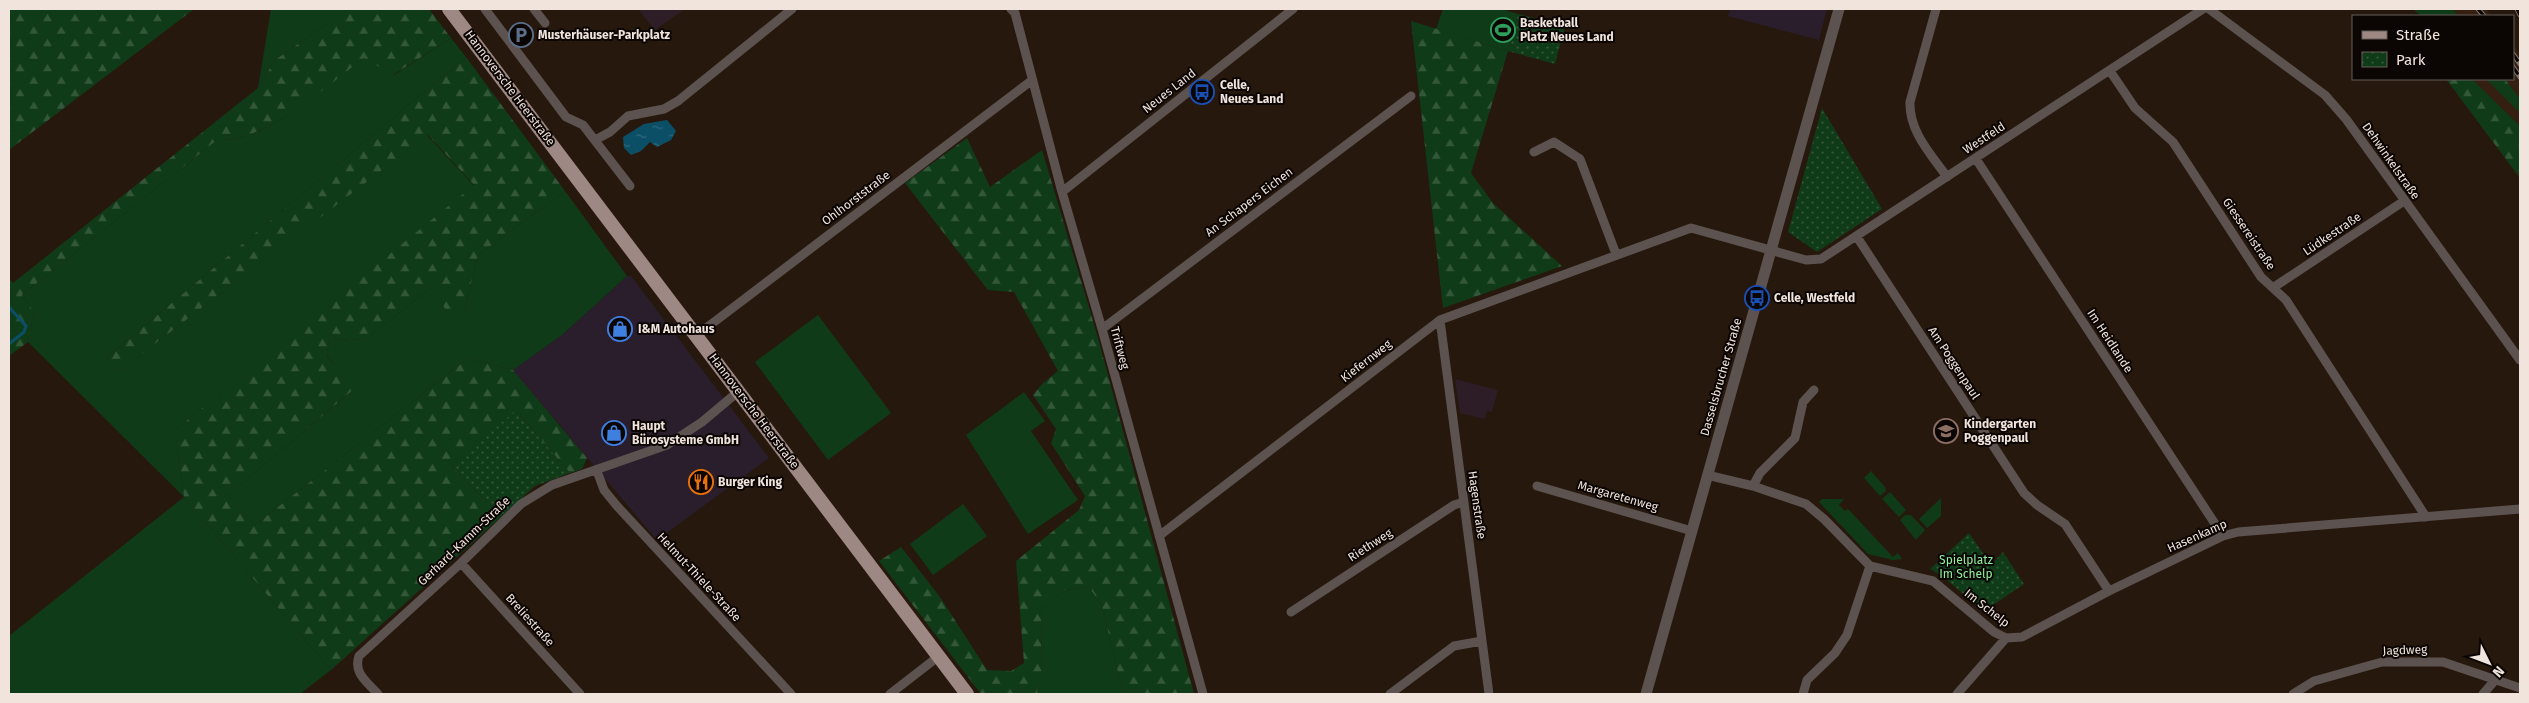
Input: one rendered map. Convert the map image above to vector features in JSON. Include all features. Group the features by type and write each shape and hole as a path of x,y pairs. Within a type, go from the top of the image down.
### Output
{"main road":[{"name":"Hannoversche Heerstraße","path":"449,9 968,694"}],"street":[{"path":"485,9 566,117 583,125 630,186"},
{"path":"534,9 545,23"},
{"path":"595,140 610,132 628,116 664,109 678,101 792,9"},
{"name":"Neues Land","path":"1062,192 1293,9"},
{"name":"Dasselsbrucher Straße","path":"1646,694 1839,9"},
{"path":"1936,9 1910,102 1909,116 1914,128 1947,177"},
{"name":"Westfeld","path":"1770,251 1806,260 1821,259 2203,9"},
{"name":"Dehwinkelstraße","path":"2209,9 2325,95 2346,119 2520,360"},
{"name":"Triftweg","path":"1016,10 1031,82 1102,329 1203,694"},
{"name":"Giessereistraße","path":"2110,71 2135,108 2174,142 2261,277 2286,300 2426,518"},
{"name":"Ohlhorststraße","path":"697,335 1031,82"},
{"name":"An Schapers Eichen","path":"1102,329 1411,96"},
{"path":"1534,152 1554,142 1580,159 1616,254"},
{"name":"Im Heidlande","path":"1976,159 2223,536"},
{"name":"Lüdkestraße","path":"2274,287 2404,201"},
{"name":"Kiefernweg","path":"1159,536 1440,320 1691,228 1770,251"},
{"name":"Am Poggenpaul","path":"1857,237 2024,493 2037,505 2066,524 2108,592"},
{"name":"Hagenstraße","path":"1440,320 1489,694"},
{"path":"1753,486 1760,473 1795,438 1803,402 1814,390"},
{"name":"Gerhard-Kamm-Straße","path":"378,694 358,673 356,665 359,656 461,563 521,504 552,485 597,471 667,445 702,422 739,391"},
{"name":"Helmut-Thiele-Straße","path":"597,471 604,490 617,506 790,694"},
{"path":"1708,475 1753,486 1806,504 1824,519 1870,566 1846,635 1835,653 1807,680 1803,694"},
{"name":"Margaretenweg","path":"1537,486 1692,530"},
{"name":"Riethweg","path":"1291,612 1454,506 1464,502"},
{"name":"Hasenkamp","path":"2006,638 2022,637 2108,592 2223,536 2238,532 2520,509"},
{"name":"Breliestraße","path":"461,563 580,694"},
{"name":"Im Schelp","path":"1870,566 1933,581 1994,632 2006,638"},
{"path":"1956,694 2006,638"},
{"path":"1390,694 1454,646 1482,641"},
{"path":"890,694 939,656"},
{"name":"Jagdweg","path":"2293,694 2314,681 2382,662 2443,662 2520,688"},
{"path":"2483,694 2496,679"}],"shaded area":[{"path":"638,9 685,9 655,30"},
{"path":"1730,9 1827,9 1819,40 1728,16"},
{"path":"2453,9 2486,9 2490,15 2457,15"},
{"path":"2514,45 2520,54 2520,99 2506,80 2514,80"},
{"path":"2473,80 2487,80 2498,90 2520,113 2520,126"},
{"path":"627,276 631,276 769,458 657,540 513,370 562,335"},
{"path":"1455,379 1498,390 1492,412 1487,411 1485,419 1460,413"}],"green space":[{"path":"9,9 194,9 9,150"},
{"path":"271,9 331,9 331,21 275,60 258,88"},
{"path":"331,9 429,9 451,38 393,75 364,58 295,111 275,123 256,132 236,138 217,140 22,295 34,312 28,342 9,356 9,279 13,283 258,88 275,60 331,21"},
{"path":"1443,9 1501,9 1518,14 1508,51 1436,29"},
{"path":"2413,9 2453,9 2457,15 2420,15"},
{"path":"1518,14 1565,26 1555,64 1508,51"},
{"path":"1411,21 1508,51 1471,173 1493,203 1562,266 1443,308"},
{"path":"451,38 466,57 106,358 118,372 427,135 474,186 175,430 184,497 28,342 34,312 22,295 217,140 236,138 275,123 314,97 364,57 394,75"},
{"path":"466,57 565,191 478,255 464,312 446,312 435,284 366,339 329,340 327,356 354,389 228,495 255,525 468,358 513,370 587,458 582,469 570,473 517,411 452,466 501,517 331,670 184,497 175,430 474,185 428,135 118,372 106,358"},
{"path":"2447,80 2473,80 2520,126 2520,178"},
{"path":"2487,80 2506,80 2520,99 2520,113"},
{"path":"1822,108 1882,209 1817,252 1788,232"},
{"path":"967,138 990,187 1042,150 1096,331 1194,694 1123,694 1102,606 1089,587 1064,590 1041,610 1042,681 1037,691 1038,694 981,694 879,561 901,547 940,597 987,670 1011,671 1024,663 1016,561 1079,510 1085,496 1051,443 1056,429 1033,395 1042,384 1058,371 1014,292 988,290 905,183"},
{"path":"565,191 627,276 562,335 513,370 468,358 255,525 228,495 353,390 327,355 329,340 366,339 435,284 464,312 478,255"},
{"path":"818,315 891,413 828,460 755,362"},
{"path":"1024,392 1045,421 1031,431 1078,500 1028,534 966,435"},
{"path":"516,410 570,473 535,486 501,517 452,466"},
{"path":"1871,471 1885,487 1886,491 1880,496 1864,478"},
{"path":"1890,492 1906,510 1899,517 1882,499"},
{"path":"184,497 331,670 300,694 9,694 9,636"},
{"path":"1941,498 1941,516 1927,528 1919,519"},
{"path":"1822,499 1844,499 1839,505 1845,511 1848,509 1893,557 1898,553 1902,559 1893,560 1868,554 1819,502"},
{"path":"963,504 987,536 933,575 910,544"},
{"path":"1905,515 1911,515 1925,530 1916,540 1900,520"},
{"name":"Spielplatz Im Schelp","path":"1969,533 1991,565 2003,552 2024,584 1984,611 1942,576 1930,569"},
{"path":"1089,587 1102,606 1123,694 1038,694 1037,691 1042,681 1041,610 1064,590"}],"water":[{"path":"667,120 676,131 671,140 657,147 650,142 641,151 631,155 624,148 623,137 644,124"}],"waterway":[{"path":"9,307 26,326 24,332 9,344"}],"railway":[{"path":"2478,9 2483,15"},
{"path":"2517,9 2520,15"},
{"path":"2514,55 2520,64"},
{"path":"2514,68 2520,77"}],"place":[{"name":"Basketball Platz Neues Land","path":"1503,30"},
{"name":"Musterhäuser-Parkplatz","path":"521,35"},
{"name":"Celle, Neues Land","path":"1202,92"},
{"name":"Celle, Westfeld","path":"1757,298"},
{"name":"I&M Autohaus","path":"620,329"},
{"name":"Kindergarten Poggenpaul","path":"1946,431"},
{"name":"Haupt Bürosysteme GmbH","path":"614,433"},
{"name":"Burger King","path":"701,482"}]}
